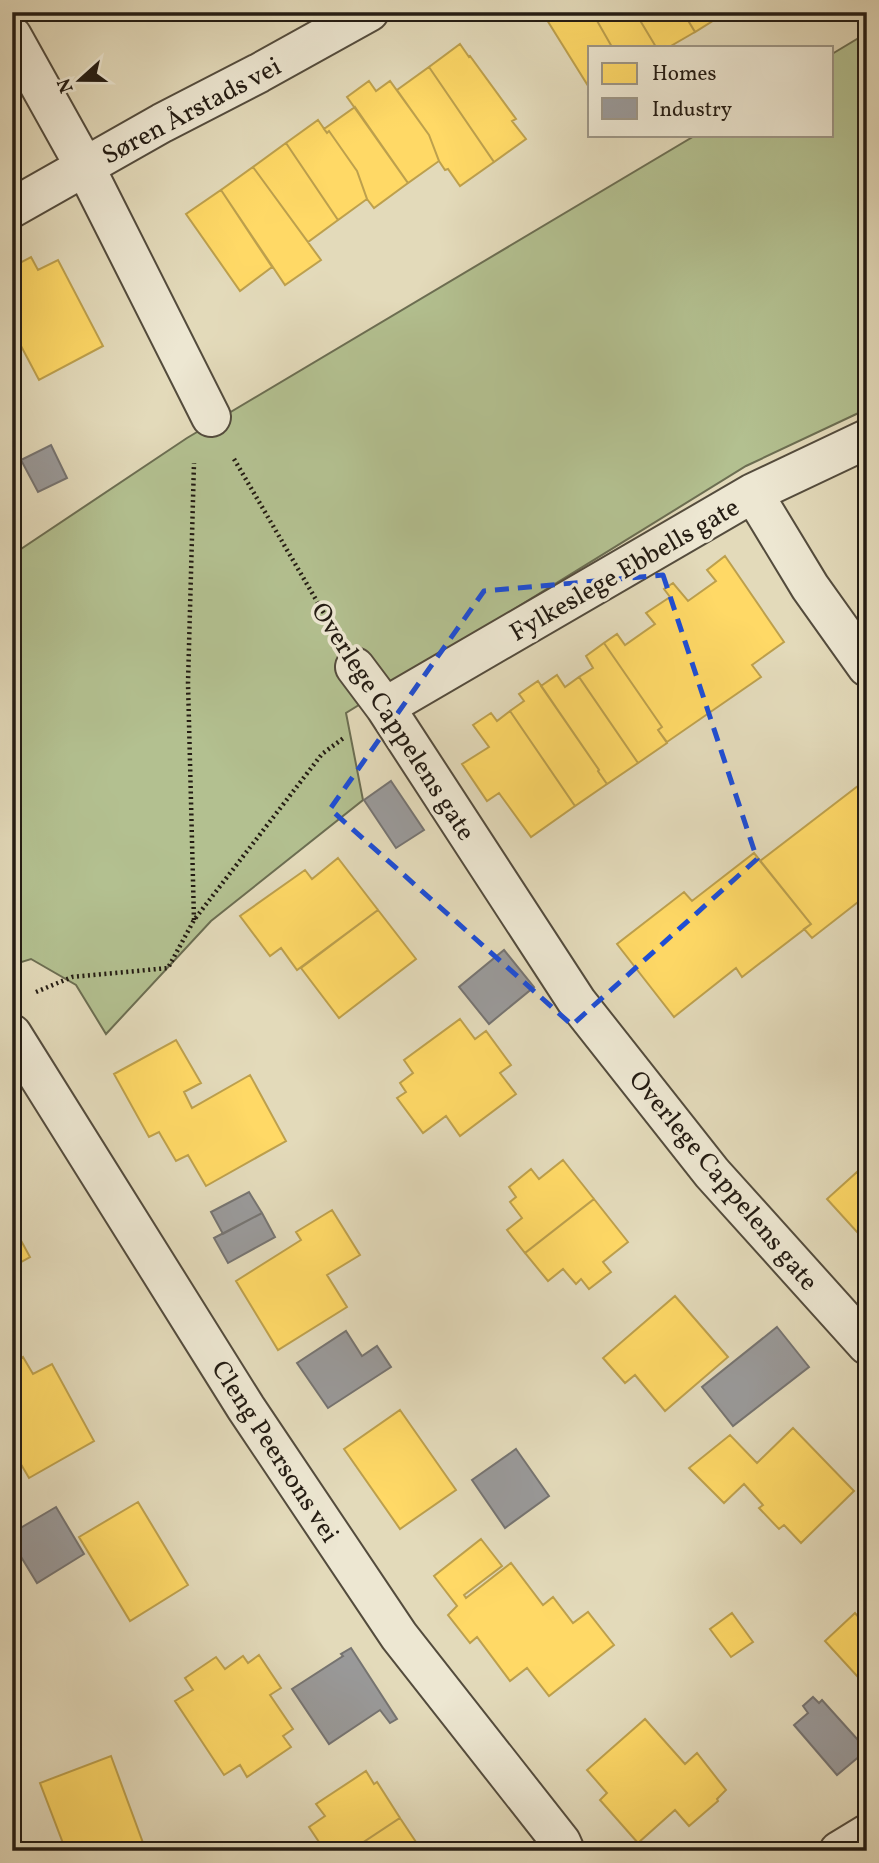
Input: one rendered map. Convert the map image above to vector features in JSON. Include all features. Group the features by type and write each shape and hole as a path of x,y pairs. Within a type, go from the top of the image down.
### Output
{"street":[{"name":"Søren Årstads vei","path":"12,208 162,123 369,12"},
{"path":"12,36 85,167 214,423"},
{"name":"Fylkeslege Ebbells gate","path":"385,707 753,493 867,439"},
{"path":"753,493 810,587 867,667"},
{"name":"Overlege Cappelens gate","path":"355,667 385,707 577,1002 712,1173 867,1345"},
{"name":"Cleng Peersons vei","path":"12,1034 246,1408 399,1636 561,1842 565,1851"},
{"path":"839,1851 867,1835"}],"path":[{"name":"Overlege Cappelens gate","path":"214,423 355,667"},
{"path":"194,920 188,683 194,455 214,423"},
{"path":"24,996 72,977 169,968 194,920 321,754 385,707"}],"highlighted area":[{"path":"663,575 757,859 572,1025 330,809 484,591"}],"green space":[{"path":"867,33 867,409 746,466 346,713 363,800 211,921 106,1034 76,985 31,959 12,965 12,555 187,438 694,136 834,136 834,53"}],"building: Homes":[{"path":"542,12 592,12 611,46 588,46 588,86"},
{"path":"592,12 635,12 655,46 611,46"},
{"path":"635,12 683,12 695,32 671,46 655,46"},
{"path":"683,12 727,12 695,32"},
{"path":"460,44 516,119 512,121 526,139 494,162 429,67"},
{"path":"429,67 494,162 460,186 439,161 429,135 397,90"},
{"path":"369,81 376,91 390,81 429,135 439,161 408,183 347,97"},
{"path":"355,107 408,183 374,208 367,199 357,171 329,131 327,133 324,129"},
{"path":"318,120 357,171 367,199 338,220 286,143"},
{"path":"286,143 338,220 308,242 253,167"},
{"path":"253,167 321,260 285,285 221,190"},
{"path":"221,190 272,267 240,291 186,214"},
{"path":"31,257 38,270 58,260 103,346 39,380 12,329 12,267"},
{"path":"725,556 784,642 752,665 761,677 667,742 658,730 662,727 604,643 617,634 625,645 655,624 646,613 670,597 664,589 673,583 688,601 716,581 707,570"},
{"path":"604,643 662,727 658,730 667,743 638,763 579,677 593,668 586,656"},
{"path":"557,675 565,687 579,677 638,763 607,784 541,686"},
{"path":"538,681 607,784 575,806 510,711 524,701 519,694"},
{"path":"510,711 575,806 531,837 499,793 487,801 462,764 489,747 473,725 491,713 497,721"},
{"path":"867,779 867,895 812,938 804,929 811,924 760,861"},
{"path":"754,853 811,924 742,977 736,968 674,1017 617,944 684,892 692,901"},
{"path":"338,858 378,910 297,970 281,948 270,956 240,916 305,870 312,879"},
{"path":"378,910 416,959 339,1018 301,968"},
{"path":"460,1019 475,1039 486,1031 511,1065 500,1073 516,1094 460,1136 446,1116 423,1133 397,1098 406,1092 400,1083 413,1073 404,1060"},
{"path":"176,1040 201,1083 184,1092 192,1108 250,1075 286,1141 206,1186 188,1155 176,1161 159,1132 149,1137 114,1074"},
{"path":"563,1160 594,1199 525,1253 507,1230 522,1218 510,1202 516,1197 509,1187 531,1169 539,1179"},
{"path":"867,1163 867,1183 857,1172"},
{"path":"857,1172 867,1183 867,1243 827,1199"},
{"path":"594,1199 628,1242 603,1262 611,1272 589,1289 581,1279 576,1284 563,1269 548,1281 525,1253"},
{"path":"332,1210 360,1255 327,1275 347,1307 278,1350 236,1281 301,1240 296,1232"},
{"path":"12,1224 30,1257 12,1267"},
{"path":"675,1296 728,1357 665,1411 635,1375 625,1383 603,1358"},
{"path":"23,1357 33,1374 52,1364 94,1441 29,1478 12,1449 12,1364"},
{"path":"400,1410 456,1490 400,1529 344,1449"},
{"path":"793,1428 854,1491 801,1543 784,1525 779,1529 759,1508 763,1505 744,1484 724,1503 689,1468 730,1435 757,1463"},
{"path":"138,1502 188,1585 130,1621 79,1537"},
{"path":"481,1539 502,1566 464,1595 466,1598 511,1563 543,1605 553,1597 573,1623 588,1612 614,1645 549,1696 527,1668 510,1681 477,1637 470,1643 448,1615 457,1606 434,1576"},
{"path":"867,1611 867,1687 825,1641 855,1613 861,1620"},
{"path":"732,1613 753,1642 731,1657 710,1629"},
{"path":"259,1655 281,1688 270,1695 293,1729 283,1736 291,1747 247,1777 240,1765 224,1775 175,1701 193,1690 185,1678 216,1657 225,1669 243,1656 248,1663"},
{"path":"645,1719 685,1764 697,1753 726,1790 718,1801 689,1826 675,1810 638,1843 600,1800 607,1793 587,1770"},
{"path":"111,1756 146,1851 66,1851 40,1783"},
{"path":"366,1771 374,1784 377,1782 400,1818 350,1851 325,1851 309,1827 325,1816 316,1804"},
{"path":"400,1818 422,1851 350,1851"}],"building: Industry":[{"path":"51,445 67,478 38,492 21,460"},
{"path":"391,781 424,830 396,848 364,800"},
{"path":"504,950 534,987 489,1024 459,987"},
{"path":"249,1192 262,1213 223,1234 211,1212"},
{"path":"262,1213 275,1237 228,1263 214,1238"},
{"path":"777,1327 809,1367 733,1426 702,1387"},
{"path":"346,1331 362,1356 377,1346 391,1367 328,1408 297,1363"},
{"path":"516,1449 549,1496 505,1528 472,1480"},
{"path":"56,1507 84,1554 37,1583 12,1542 12,1533"},
{"path":"351,1648 397,1719 390,1723 380,1710 329,1744 292,1689"},
{"path":"813,1697 819,1703 822,1700 867,1750 837,1775 794,1725 808,1713 803,1706"}]}
